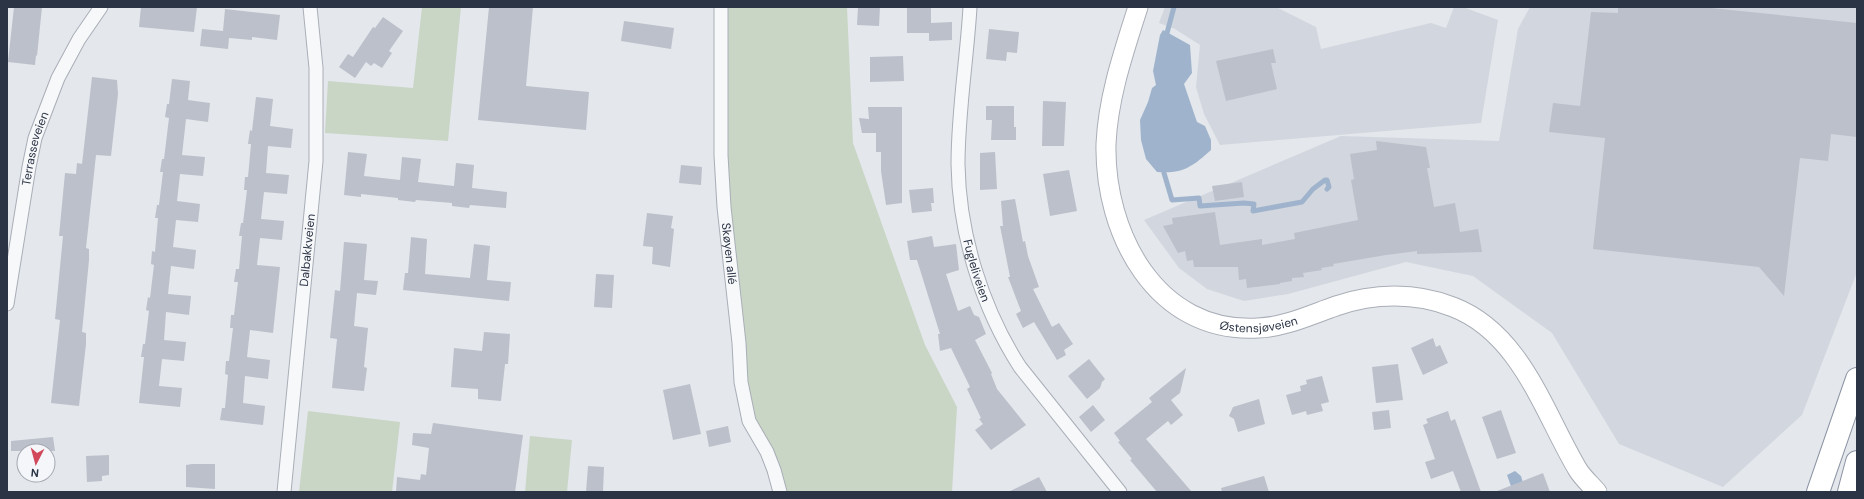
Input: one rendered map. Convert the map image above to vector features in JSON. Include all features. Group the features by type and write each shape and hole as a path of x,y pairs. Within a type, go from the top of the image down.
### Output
{"highway":[{"path":"1817,488 1857,379"},
{"path":"1849,492 1857,462"}],"main road":[{"name":"Østensjøveien","path":"1138,7 1114,93 1108,121 1106,163 1110,193 1118,226 1131,253 1150,282 1172,302 1192,314 1207,321 1239,328 1279,326 1354,300 1373,297 1418,297 1453,307 1466,313 1482,324 1503,344 1517,361 1538,394 1579,472 1597,492"},
{"name":"Østensjøveien","path":"1579,472 1583,492"}],"street":[{"name":"Terrasseveien","path":"7,304 35,138 58,78 79,39 101,7"},
{"name":"Dalbakkveien","path":"284,492 316,160 316,68 310,7"},
{"name":"Skøyen allé","path":"721,7 721,155 724,207 739,343 741,382 749,421 767,452 780,492"},
{"name":"Fugleliveien","path":"970,7 962,94 958,166 964,220 971,254 983,291 1012,354 1020,367 1120,492"}],"shaded area":[{"path":"1165,7 1276,7 1316,27 1321,49 1431,23 1446,28 1454,7 1463,7 1498,20 1481,123 1220,145 1204,114 1196,87 1200,45 1175,29 1159,23"},
{"path":"1530,7 1857,7 1857,272 1802,415 1723,487 1619,444 1552,333 1473,276 1406,262 1288,294 1244,301 1207,289 1179,268 1144,220 1341,136 1499,141 1518,29"}],"green space":[{"path":"422,7 461,7 448,141 325,133 328,81 413,88"},
{"path":"725,7 847,7 853,143 925,345 957,407 952,492 779,492 748,420 725,213"},
{"path":"308,411 400,422 392,492 299,492"},
{"path":"530,436 572,440 567,492 525,492"}],"water":[{"path":"1163,30 1190,45 1192,73 1184,84 1197,122 1205,126 1211,140 1211,150 1187,168 1174,172 1157,172 1146,159 1141,140 1140,120 1152,88 1156,85 1153,71 1160,35"},
{"path":"1515,471 1521,476 1525,490 1513,492 1507,475"}],"building":[{"path":"14,7 42,7 35,65 8,62"},
{"path":"141,7 197,7 194,32 139,27"},
{"path":"489,7 533,7 526,86 589,92 586,130 478,120"},
{"path":"858,7 880,7 879,26 857,25"},
{"path":"907,7 931,7 931,23 952,22 952,40 929,41 929,33 907,33"},
{"path":"1618,7 1701,7 1857,23 1857,137 1831,134 1828,161 1800,158 1784,296 1759,267 1593,249 1605,138 1549,132 1553,103 1580,106 1591,12 1618,13"},
{"path":"225,9 280,15 277,40 252,37 252,40 229,38 228,49 200,46 202,29 223,31"},
{"path":"383,17 403,31 389,51 392,53 382,68 374,63 371,66 366,62 355,78 339,67 348,54 353,57 373,27 375,28"},
{"path":"624,21 674,28 671,49 621,41"},
{"path":"989,29 1019,32 1017,53 1007,52 1006,61 986,59"},
{"path":"1273,49 1276,63 1271,63 1277,89 1226,101 1216,61"},
{"path":"903,56 904,81 870,82 870,57"},
{"path":"92,77 117,80 118,94 111,156 96,155 86,248 89,249 89,260 82,332 86,333 86,344 79,406 51,403 60,320 55,319 63,236 59,236 65,173 76,174 77,163 82,164"},
{"path":"172,79 190,81 188,100 210,103 208,122 186,119 182,155 205,157 203,176 180,174 177,201 200,204 198,222 176,220 173,247 196,250 194,269 171,266 168,294 191,296 189,315 166,312 164,340 186,342 184,361 162,359 159,386 182,388 180,407 139,403 144,357 141,357 143,344 145,344 149,311 146,310 148,297 150,298 154,265 151,264 152,251 155,252 158,218 155,218 157,205 159,205 163,172 160,172 162,159 164,159 169,118 165,117 167,104 169,104"},
{"path":"256,97 273,99 270,126 293,129 291,148 268,146 266,173 289,175 287,194 264,192 261,219 284,221 282,240 260,238 257,265 280,267 273,333 250,330 247,357 270,360 268,379 245,376 243,403 265,406 263,425 220,420 222,408 225,408 228,375 225,374 226,361 229,361 233,328 230,328 231,315 234,315 238,282 234,282 236,269 239,269 242,236 239,236 241,223 243,223 247,190 244,190 245,177 248,177 251,144 248,144 250,130 252,131"},
{"path":"1043,101 1066,102 1064,146 1042,146"},
{"path":"986,106 1014,106 1014,127 1016,127 1016,140 991,140 992,120 986,120"},
{"path":"868,107 902,107 902,203 886,205 881,171 881,152 876,152 876,133 862,133 859,118 869,119"},
{"path":"1376,141 1426,147 1430,168 1427,168 1434,207 1455,203 1460,232 1478,229 1482,252 1417,254 1417,251 1386,255 1333,264 1334,266 1321,268 1322,270 1303,273 1304,277 1292,278 1292,281 1280,284 1247,288 1246,279 1239,280 1238,267 1194,267 1193,260 1187,261 1185,251 1178,253 1163,226 1173,224 1172,218 1215,212 1220,245 1262,239 1262,245 1295,239 1294,233 1358,220 1351,180 1354,179 1350,154 1377,150"},
{"path":"348,152 367,154 364,176 400,180 402,157 421,159 418,182 454,186 456,163 474,165 472,188 507,192 506,208 470,205 469,208 452,206 452,203 416,200 415,202 398,200 398,198 361,194 361,197 344,195"},
{"path":"995,152 997,189 980,190 980,153"},
{"path":"681,165 702,167 701,185 679,183"},
{"path":"1069,170 1077,211 1050,216 1043,174"},
{"path":"1242,182 1244,197 1215,201 1212,186"},
{"path":"933,188 934,203 931,203 932,211 912,213 909,190"},
{"path":"1015,199 1023,242 1025,241 1028,256 1039,287 1033,289 1052,327 1059,323 1073,344 1064,350 1066,355 1057,360 1034,322 1023,328 1016,314 1021,311 1008,277 1010,277 1000,226 1003,226 1001,201"},
{"path":"647,213 673,216 671,228 674,229 670,267 652,264 653,247 643,246"},
{"path":"932,236 934,247 956,244 959,270 946,274 958,311 970,306 974,315 979,317 986,334 975,340 992,373 991,374 997,389 1026,425 991,450 975,430 983,424 979,419 981,418 967,389 970,387 951,348 940,351 938,334 940,334 917,260 910,260 907,241"},
{"path":"411,237 427,239 425,274 470,278 474,244 490,246 487,280 511,282 509,301 403,290 405,273 408,273"},
{"path":"344,242 367,244 364,280 378,281 376,295 357,293 354,326 368,328 364,367 367,368 364,391 332,388 337,339 330,338 335,290 340,291"},
{"path":"596,274 614,275 612,308 594,307"},
{"path":"484,332 510,334 508,364 505,364 501,401 478,399 478,389 451,387 454,348 482,351"},
{"path":"1433,338 1436,347 1440,345 1448,363 1423,375 1411,348"},
{"path":"1089,359 1105,379 1100,388 1087,399 1068,376"},
{"path":"1398,364 1403,400 1376,403 1372,367"},
{"path":"1186,368 1180,393 1171,400 1183,415 1171,425 1168,421 1146,439 1192,492 1157,492 1130,460 1132,459 1118,442 1120,441 1114,433 1152,402 1149,398"},
{"path":"1322,376 1329,402 1321,404 1323,411 1307,415 1306,411 1292,415 1286,395 1301,391 1300,386 1307,384 1306,380"},
{"path":"690,384 701,434 673,440 663,390"},
{"path":"1259,399 1265,424 1238,432 1234,419 1229,416 1233,407"},
{"path":"1093,405 1105,420 1091,432 1079,417"},
{"path":"1389,410 1391,428 1374,430 1372,412"},
{"path":"1501,410 1516,453 1497,459 1482,417"},
{"path":"1448,411 1451,421 1455,419 1481,492 1461,492 1453,471 1431,479 1425,462 1435,459 1423,425 1428,423 1426,419"},
{"path":"433,423 523,435 515,492 396,492 397,477 420,480 421,474 426,475 429,448 412,445 413,433 431,434"},
{"path":"728,426 731,442 709,447 706,431"},
{"path":"53,437 54,443 16,443 16,451 11,451 11,441"},
{"path":"109,455 109,475 102,476 102,481 87,482 86,456"},
{"path":"215,464 215,489 186,487 186,465"},
{"path":"588,466 604,467 603,492 586,492"},
{"path":"1543,473 1550,492 1497,492 1497,491"},
{"path":"1264,476 1269,492 1222,492 1221,488"},
{"path":"1039,477 1047,492 1008,492"}],"waterway":[{"path":"1167,33 1174,7"},
{"path":"1164,173 1172,200 1199,198 1200,206 1244,203 1254,204 1253,211 1302,202 1313,189 1325,180 1327,180 1329,187 1327,189"}]}
